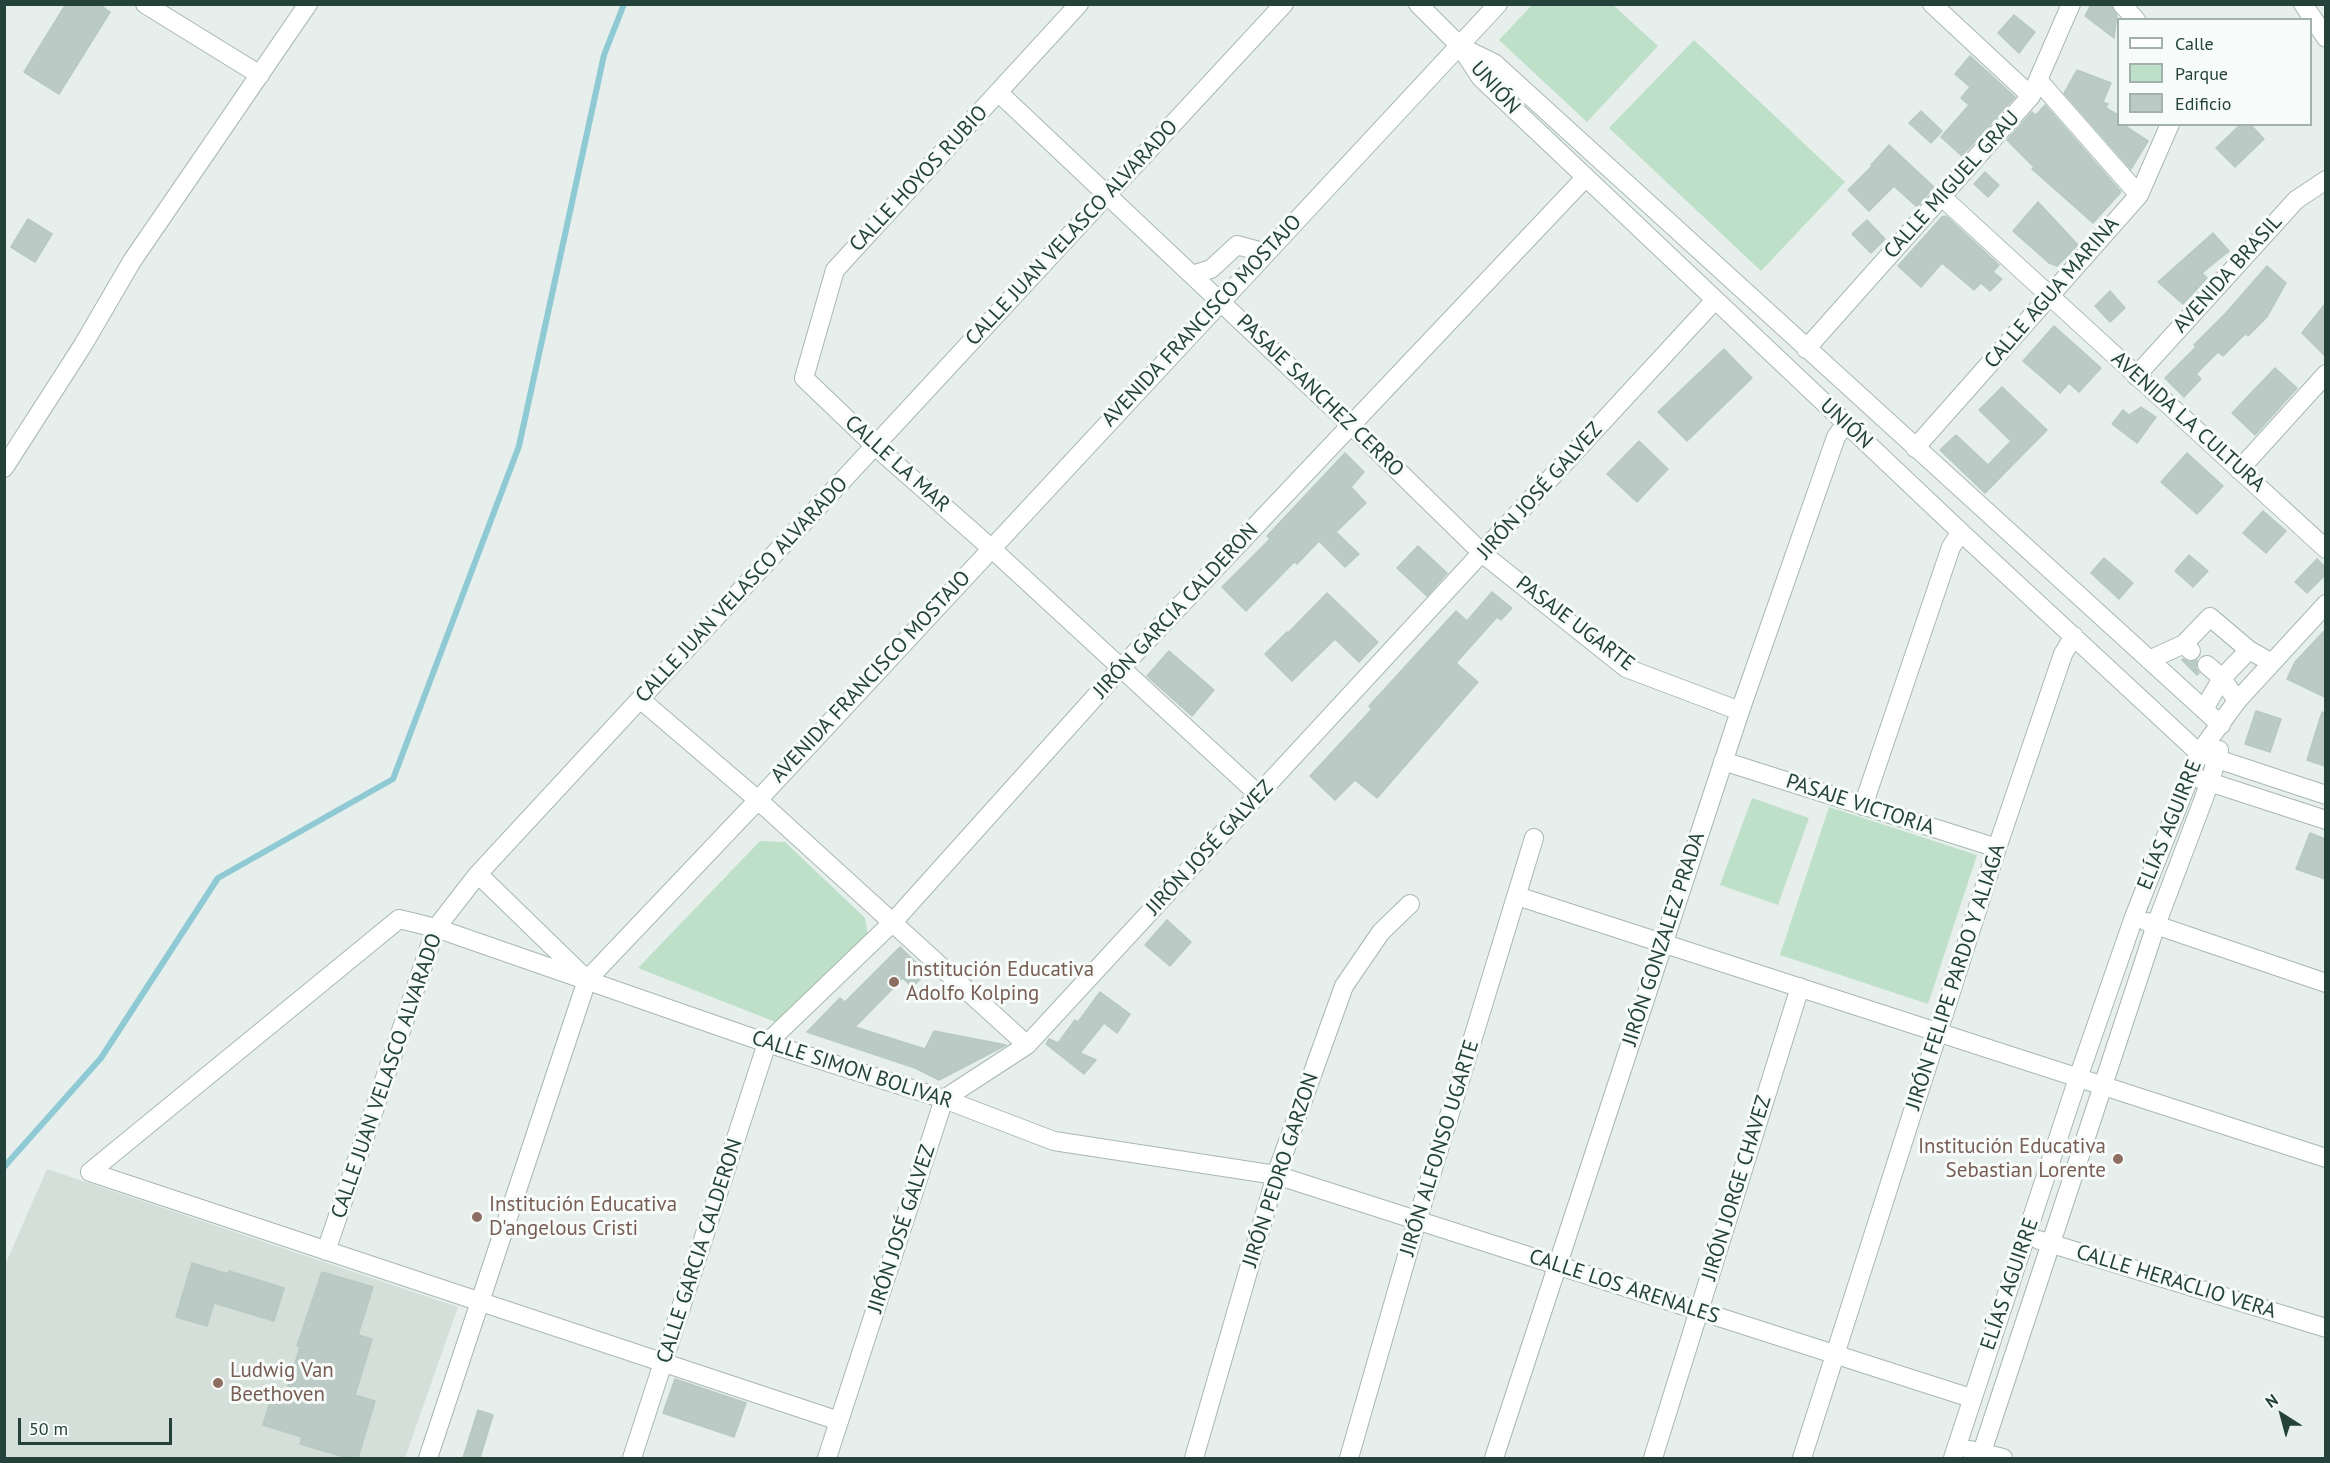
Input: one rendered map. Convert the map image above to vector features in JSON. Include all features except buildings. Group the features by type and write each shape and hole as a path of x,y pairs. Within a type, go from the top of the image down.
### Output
{"street":[{"path":"145,4 260,75"},
{"path":"4,468 83,345 132,261 308,4"},
{"name":"CALLE HOYOS RUBIO","path":"804,378 835,270 1079,4"},
{"name":"CALLE JUAN VELASCO ALVARADO","path":"326,1251 436,928 478,874 1284,4"},
{"path":"1418,4 1460,46"},
{"name":"AVENIDA FRANCISCO MOSTAJO","path":"428,1458 587,980 758,800 1498,4"},
{"path":"1932,4 2034,88 2139,195"},
{"name":"CALLE MIGUEL GRAU","path":"1806,349 1942,197 2034,88 2071,4"},
{"path":"2122,4 2134,18"},
{"path":"2303,4 2325,38"},
{"name":"UNIÓN","path":"1460,46 1480,78 2199,753"},
{"name":"UNIÓN","path":"1460,46 1494,63 2221,725"},
{"name":"PASAJE SANCHEZ CERRO","path":"998,92 1351,425 1483,554"},
{"name":"CALLE AGUA MARINA","path":"1915,448 2139,195 2169,126"},
{"name":"JIRÓN GARCIA CALDERON","path":"767,1042 893,922 1121,668 1585,178"},
{"name":"AVENIDA BRASIL","path":"2136,376 2296,200 2325,180"},
{"name":"AVENIDA LA CULTURA","path":"1942,197 2325,549"},
{"path":"1192,275 1211,269 1236,245 1266,253"},
{"name":"JIRÓN JOSÉ GALVEZ","path":"827,1458 944,1099 1027,1046 1715,300"},
{"path":"2239,470 2325,374"},
{"name":"CALLE LA MAR","path":"804,378 876,447 991,548 1258,795"},
{"name":"JIRÓN GONZALEZ PRADA","path":"1494,1458 1740,711 1836,437 1846,423"},
{"path":"1863,806 1952,547 1961,532"},
{"name":"PASAJE UGARTE","path":"1483,554 1626,668 1740,711"},
{"path":"2221,725 2237,701 2325,604"},
{"path":"2149,660 2188,647 2210,617 2249,650 2272,663"},
{"name":"JIRÓN FELIPE PARDO Y ALIAGA","path":"1802,1458 1997,848 2063,654 2074,636"},
{"path":"2204,710 2222,678 2249,650"},
{"path":"2207,665 2222,678 2237,701"},
{"path":"640,699 758,800 1027,1046"},
{"name":"ELÍAS AGUIRRE","path":"1954,1453 2078,1078 2134,918 2199,753 2221,725"},
{"name":"ELÍAS AGUIRRE","path":"1981,1456 2105,1086 2156,925 2218,760 2221,725"},
{"path":"2199,753 2325,795"},
{"name":"PASAJE VICTORIA","path":"1723,761 1997,848"},
{"path":"2190,775 2325,820"},
{"name":"JIRÓN ALFONSO UGARTE","path":"1349,1458 1417,1221 1534,838"},
{"path":"478,874 587,980"},
{"path":"1517,896 2325,1158"},
{"name":"JIRÓN PEDRO GARZON","path":"1194,1458 1276,1175 1344,986 1381,932 1410,904"},
{"path":"2134,918 2325,983"},
{"name":"CALLE SIMON BOLIVAR","path":"326,1251 90,1172 399,920 436,928 767,1042 944,1099 1054,1142 1276,1175"},
{"name":"JIRÓN JORGE CHAVEZ","path":"1653,1458 1800,987"},
{"name":"CALLE GARCIA CALDERON","path":"632,1458 767,1042"},
{"name":"CALLE LOS ARENALES","path":"1276,1175 1971,1398"},
{"name":"CALLE HERACLIO VERA","path":"2026,1235 2325,1328"},
{"path":"326,1251 839,1421"},
{"path":"1954,1453 2003,1458"}],"shaded area":[{"name":"Ludwig Van Beethoven","path":"47,1169 458,1307 405,1458 5,1458 5,1265"}],"green space":[{"path":"1612,4 1658,46 1587,122 1499,40 1532,5"},
{"path":"1694,40 1845,182 1761,271 1609,128"},
{"path":"1752,798 1809,818 1778,905 1720,885"},
{"path":"1829,807 1977,855 1928,1004 1780,955"},
{"path":"760,841 785,842 865,918 868,935 778,1023 638,968"}],"waterway":[{"path":"4,1167 101,1058 218,878 393,779 519,446 604,55 624,4"}],"place":[{"name":"Institución Educativa Adolfo Kolping","path":"894,982"},
{"name":"Institución Educativa Sebastian Lorente","path":"2118,1159"},
{"name":"Institución Educativa D'angelous Cristi","path":"477,1217"},
{"name":"Ludwig Van Beethoven","path":"218,1383"}]}
